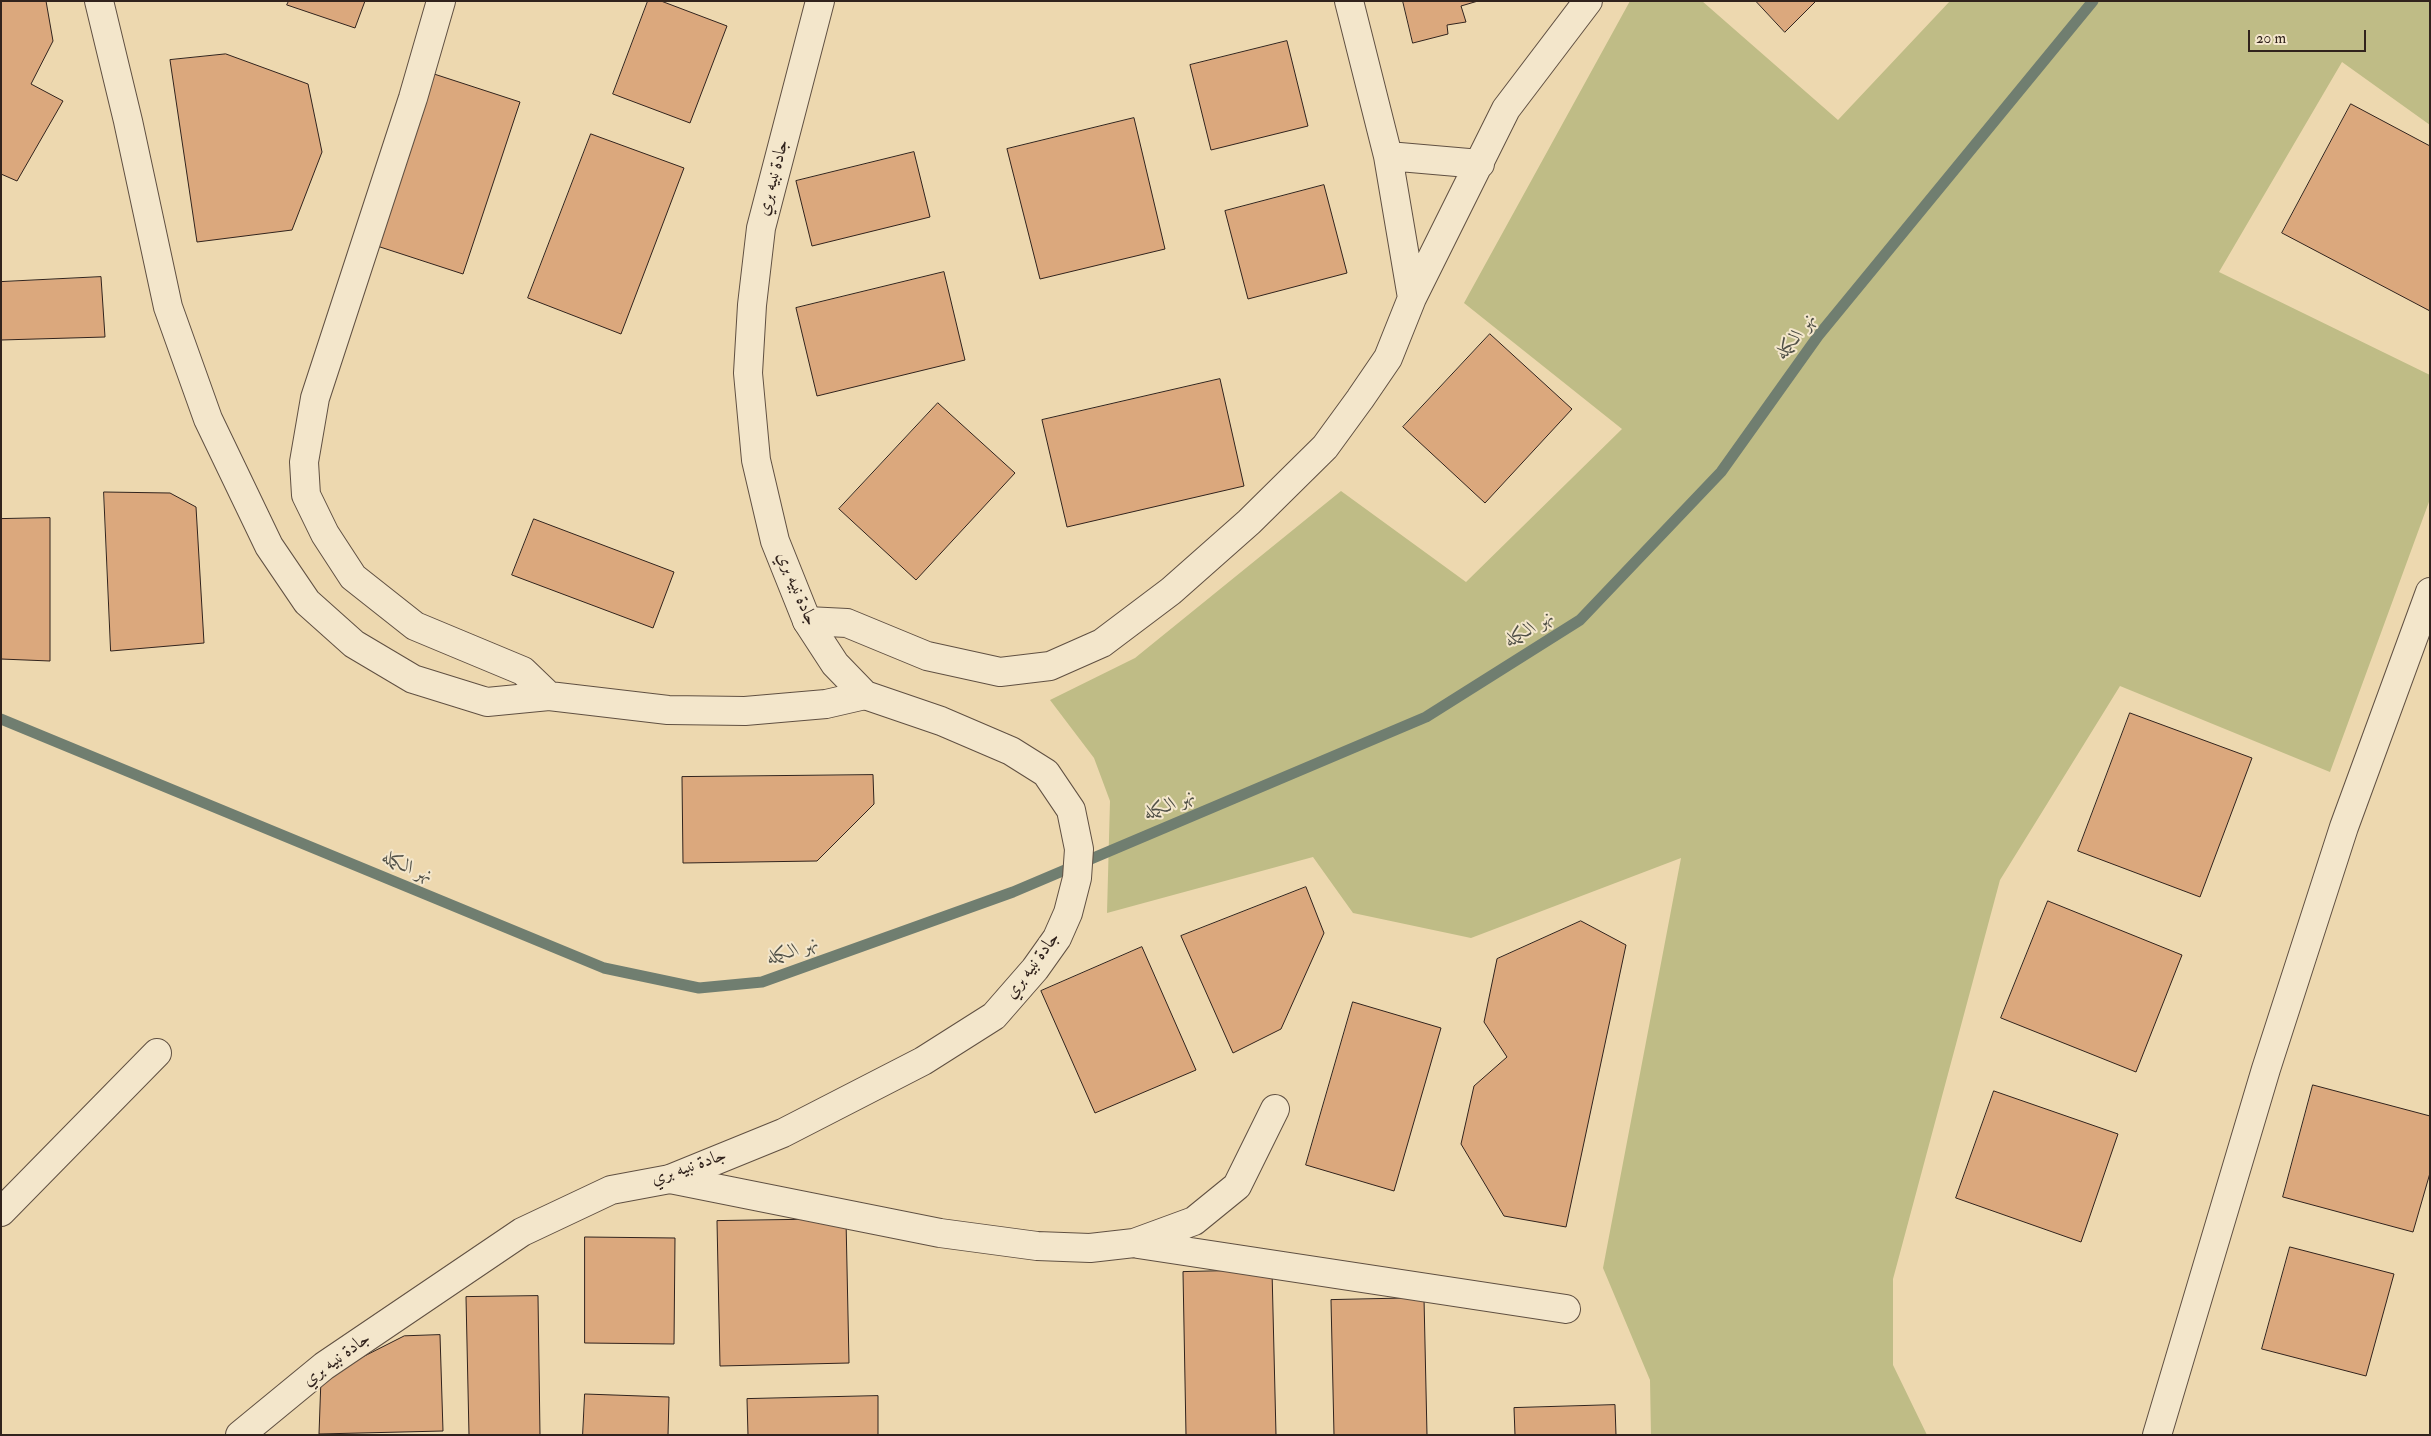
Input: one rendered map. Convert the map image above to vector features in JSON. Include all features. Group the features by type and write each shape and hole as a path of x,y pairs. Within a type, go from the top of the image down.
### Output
{"street":[{"path":"99,1 128,121 168,307 208,419 269,546 307,602 354,644 413,679 487,702 549,696 668,710 745,711 826,704 866,695"},
{"path":"441,1 413,98 315,398 304,462 306,495 325,534 353,577 415,626 523,671 549,696"},
{"name":"جادة نبيه بري","path":"240,1435 324,1366 522,1232 611,1190 670,1179 783,1133 858,1096 923,1060 994,1016 1035,969 1057,938 1068,913 1077,878 1080,849 1071,810 1046,773 1011,751 941,721 866,695 835,664 807,621 775,541 756,460 748,373 752,306 761,228 820,1"},
{"path":"1350,1 1388,156 1412,298"},
{"path":"807,621 847,623 927,656 1000,672 1050,666 1102,644 1178,585 1249,522 1325,447 1388,358 1412,298 1506,109 1588,1"},
{"path":"1388,156 1480,164"},
{"path":"2156,1435 2266,1069 2344,826 2430,592"},
{"path":"1,1212 157,1053"},
{"path":"670,1179 950,1234 1037,1246 1090,1248 1134,1243 1194,1221 1237,1186 1275,1109"},
{"path":"1134,1243 1566,1309"}],"shaded area":[{"path":"1630,1 1702,1 1838,120 1950,1 2430,1 2430,125 2342,62 2219,272 2430,375 2430,499 2330,772 2120,686 2000,880 1893,1279 1893,1365 1927,1435 1651,1435 1650,1380 1603,1268 1681,858 1471,938 1353,913 1313,857 1107,913 1110,801 1094,758 1050,700 1135,658 1341,491 1466,582 1622,429 1464,303"}],"building":[{"path":"1,1 46,1 53,41 31,84 63,101 17,181 1,174"},
{"path":"289,1 365,1 355,28 287,5"},
{"path":"648,1 661,1 727,26 690,123 613,94"},
{"path":"1403,1 1478,1 1461,6 1466,22 1447,25 1448,34 1413,43"},
{"path":"1756,1 1816,1 1785,32"},
{"path":"1287,41 1308,126 1211,150 1190,65"},
{"path":"226,54 308,84 322,152 292,230 197,242 170,60"},
{"path":"431,73 520,102 463,274 374,245"},
{"path":"2351,104 2430,146 2430,311 2282,233"},
{"path":"1134,118 1165,249 1040,279 1007,149"},
{"path":"591,134 684,168 621,334 528,298"},
{"path":"914,152 930,217 812,246 796,181"},
{"path":"1324,185 1347,273 1248,299 1225,211"},
{"path":"944,272 965,360 817,396 796,308"},
{"path":"101,277 105,337 1,340 1,282"},
{"path":"1490,334 1572,409 1485,503 1403,427"},
{"path":"1220,379 1244,486 1067,527 1042,420"},
{"path":"938,403 1015,473 916,580 839,509"},
{"path":"104,492 170,493 196,507 204,643 111,651"},
{"path":"50,518 50,661 1,659 1,519"},
{"path":"534,519 674,572 653,628 512,575"},
{"path":"2130,713 2252,758 2200,897 2078,851"},
{"path":"873,775 874,804 817,861 683,863 682,777"},
{"path":"1306,887 1324,933 1281,1029 1233,1053 1181,936"},
{"path":"2048,901 2182,955 2136,1072 2001,1018"},
{"path":"1581,921 1626,945 1566,1227 1504,1216 1461,1144 1474,1086 1507,1057 1484,1022 1497,959"},
{"path":"1142,947 1196,1070 1095,1113 1041,991"},
{"path":"1353,1002 1441,1028 1394,1191 1306,1165"},
{"path":"2313,1085 2430,1116 2430,1173 2413,1232 2283,1197"},
{"path":"1994,1091 2118,1134 2081,1242 1956,1198"},
{"path":"846,1219 849,1363 720,1366 717,1221"},
{"path":"585,1237 675,1238 674,1344 585,1343"},
{"path":"2290,1247 2394,1274 2366,1376 2262,1349"},
{"path":"1272,1270 1276,1435 1186,1435 1183,1272"},
{"path":"538,1296 540,1435 469,1435 466,1297"},
{"path":"1424,1298 1427,1435 1334,1435 1331,1300"},
{"path":"440,1335 443,1431 319,1434 321,1378 404,1336"},
{"path":"585,1394 669,1397 668,1435 583,1435"},
{"path":"878,1396 878,1435 748,1435 747,1399"},
{"path":"1615,1405 1616,1435 1515,1435 1514,1408"}],"waterway":[{"name":"نهر الكمله","path":"1,719 604,968 699,988 762,982 1013,892 1426,717 1580,620 1721,472 1818,336 2093,1"}]}
